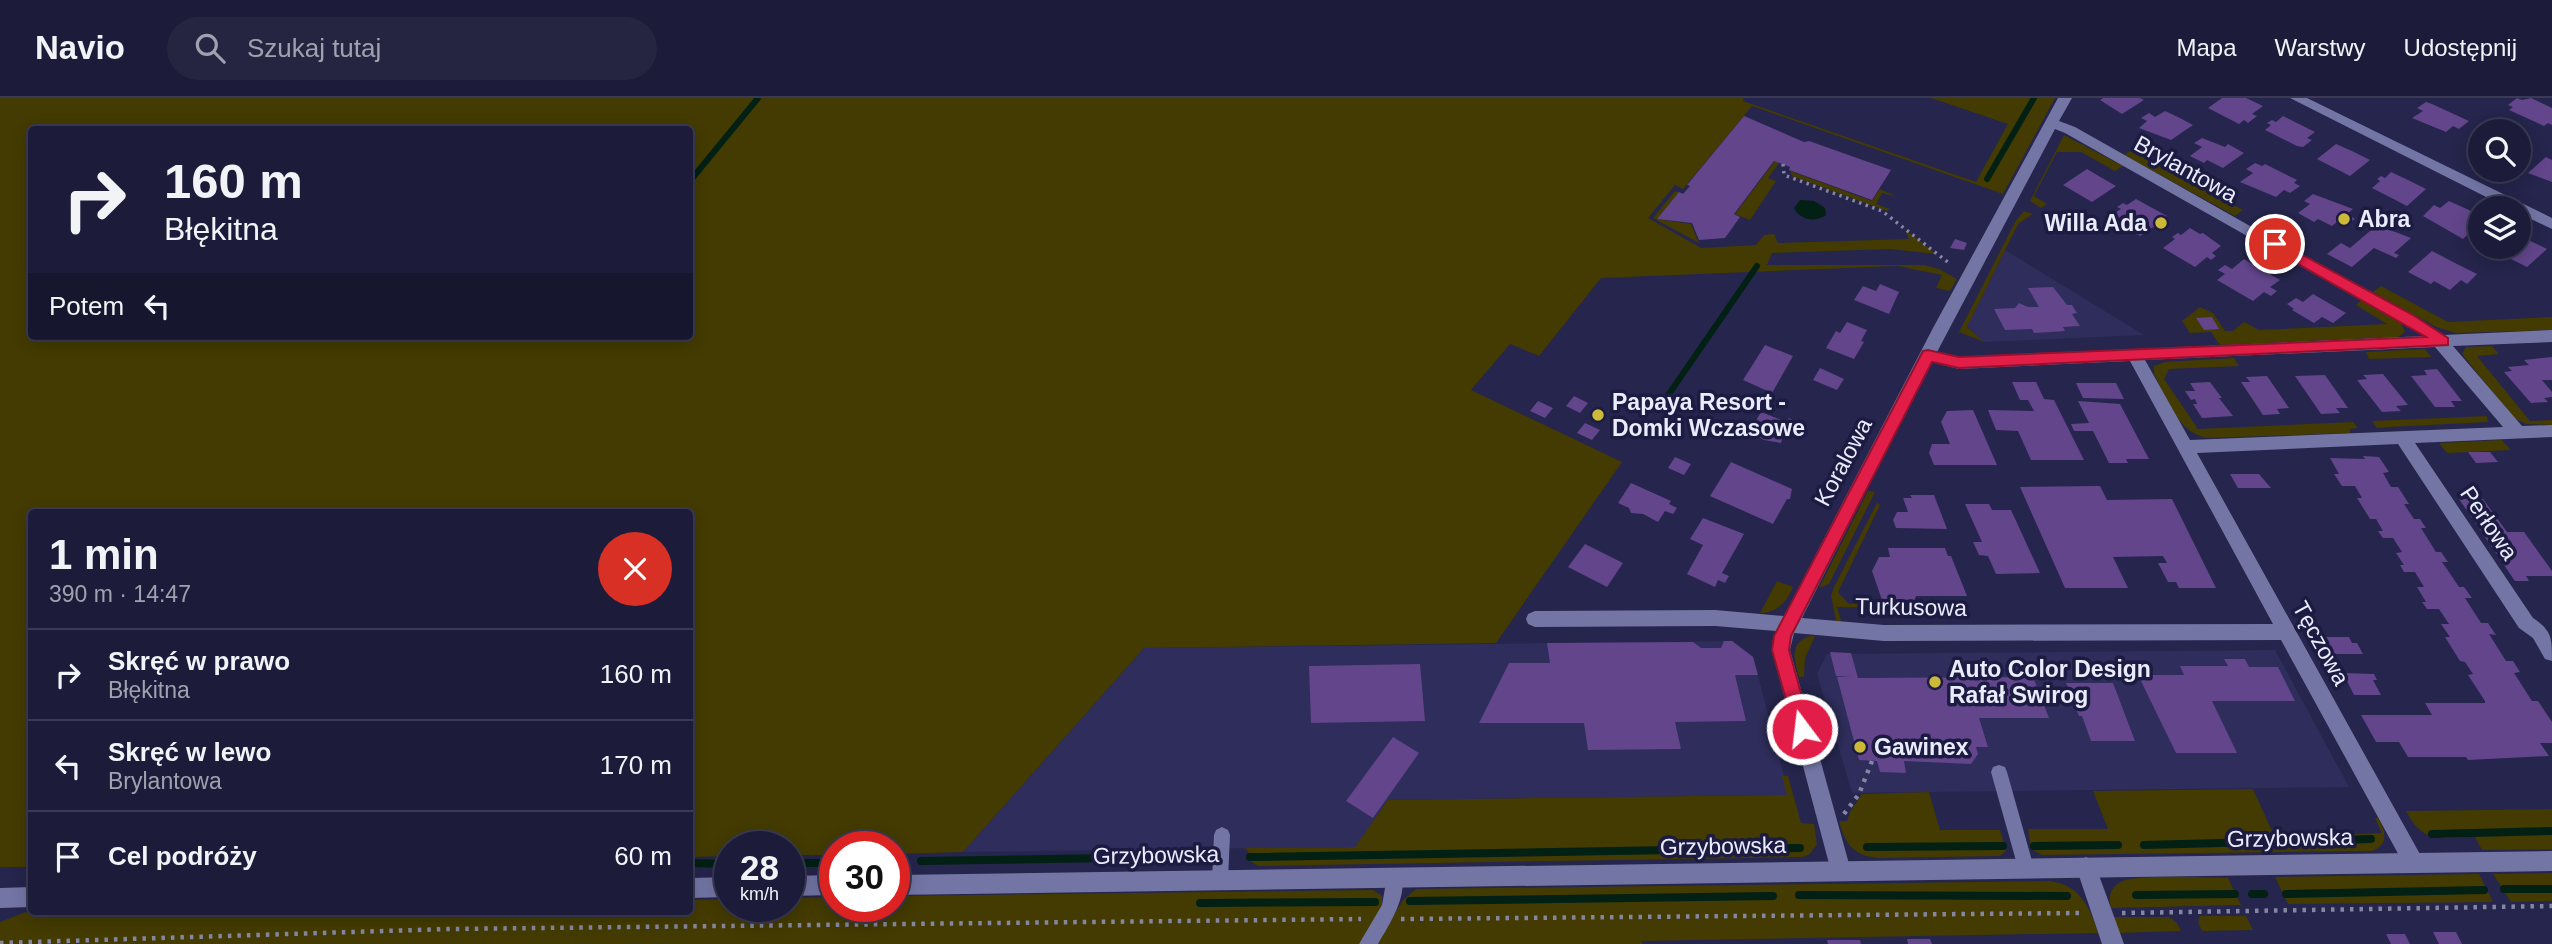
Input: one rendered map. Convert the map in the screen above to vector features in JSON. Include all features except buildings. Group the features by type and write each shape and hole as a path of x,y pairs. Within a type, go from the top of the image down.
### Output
{"street":[{"name":"Koralowa","path":"1841,871 1781,650 1788,625 2065,98"},
{"path":"2297,98 2552,224"},
{"name":"Brylantowa","path":"2052,123 2070,130 2396,312 2443,341"},
{"path":"1928,355 1959,363 2552,336"},
{"path":"2443,341 2517,432"},
{"name":"Tęczowa","path":"2135,356 2414,863"},
{"path":"2184,447 2552,431"},
{"name":"Perłowa","path":"2402,436 2526,623 2546,631 2552,653"},
{"name":"Turkusowa","path":"1535,619 1715,618 1884,633 2287,632"},
{"name":"Grzybowska","path":"910,885 2552,861"},
{"path":"2086,867 2113,944"},
{"path":"693,888 714,887"},
{"path":"0,898 28,897"}],"lane":[{"path":"1999,772 2026,869"},
{"path":"1220,880 1222,835"},
{"path":"1368,944 1390,907 1394,877"}],"path":[{"path":"1783,164 1784,175 1882,211 1949,263"},
{"path":"1837,816 1847,812 1859,794 1872,761"},
{"path":"0,943 448,929 1747,918 2552,906"}],"shaded area":[{"path":"0,98 1744,98 1743,101 1976,182 2008,124 1931,98 2055,98 2003,194 1752,106 1683,189 1675,185 1648,218 1701,248 1756,245 1764,235 1774,234 1778,243 1909,239 1905,230 1924,244 1920,245 1936,254 1890,249 1772,253 1767,265 1924,265 1939,269 1957,279 1950,291 1936,288 1942,275 1897,266 1601,278 1539,356 1510,344 1471,390 1622,462 1496,643 1144,648 963,852 910,854 910,831 819,831 819,855 805,855 805,831 714,831 714,856 693,857 693,509 28,509 28,867 0,867"},
{"path":"2064,135 2123,166 2115,171 2081,152 2057,152 2034,196 2047,204 2041,208 2030,201"},
{"path":"2132,150 2243,210 2235,216 2124,155"},
{"path":"1775,161 1779,163 1768,178 1776,181 1750,220 1735,214"},
{"path":"1790,171 1872,201 1880,189 1897,197 1882,193 1876,204 1890,209 1887,211 1792,176"},
{"path":"1675,191 1679,192 1657,219 1691,224 1699,243 1653,218"},
{"path":"1800,200 1814,201 1825,208 1826,215 1817,219 1804,218 1794,208"},
{"path":"2024,211 2033,214 2018,224 1967,327 1984,342 1959,332 2015,222"},
{"path":"2005,250 2144,335 1984,342 1967,327"},
{"path":"2381,286 2448,322 2552,317 2552,330 2456,333 2436,327 2373,292"},
{"path":"2361,300 2400,321 2405,332 2398,337 2220,345 2211,332 2190,333 2182,321 2200,307 2213,313 2225,331 2233,331 2244,322 2259,330 2387,324 2356,305"},
{"path":"2492,346 2499,354 2477,356 2530,421 2552,420 2552,425 2526,424 2512,417 2462,354 2466,347"},
{"path":"2425,349 2431,357 2369,359 2366,352"},
{"path":"2234,358 2239,366 2169,369 2164,379 2198,429 2353,422 2358,428 2350,429 2350,433 2207,438 2197,435 2180,422 2174,413 2154,374 2154,366 2165,362"},
{"path":"2487,416 2488,422 2377,428 2372,421"},
{"path":"2502,440 2511,450 2447,453 2439,443"},
{"path":"1868,491 1875,492 1829,584 1819,588"},
{"path":"1877,503 1880,505 1838,592 1849,604 1882,604 1883,607 1837,607 1841,621 1836,621 1831,596 1834,587"},
{"path":"1777,581 1793,587 1790,593 1777,609 1760,613"},
{"path":"1810,636 1815,636 1805,658 1804,677 1799,677 1796,647"},
{"path":"1732,641 1753,656 1789,795 1388,800 1356,847 963,852 1144,648"},
{"path":"2275,650 2349,787 1852,793 1817,674 1827,654"},
{"path":"1782,776 1788,776 1801,823 1814,824 1817,844 1810,854 1803,857 1258,866 1250,861 1245,848 1355,847 1388,800 1787,795"},
{"path":"2253,789 2272,831 2284,837 2382,833 2375,818 2378,818 2383,828 2383,841 2372,851 2042,855 2031,849 2028,829 2108,829 2093,791"},
{"path":"1929,792 1940,830 2000,830 2006,851 2000,856 1877,858 1856,851 1847,842 1839,821 1847,821 1862,794"},
{"path":"2552,809 2552,849 2482,850 2475,837 2434,837 2419,830 2406,811"},
{"path":"2552,873 2552,901 2511,902 2493,874"},
{"path":"2479,874 2493,902 2288,904 2275,877"},
{"path":"2228,878 2241,905 2111,908 2110,904 2113,889 2119,883 2132,879"},
{"path":"2050,881 2076,892 2087,906 2098,933 1641,941 1643,944 1376,944 1403,900 1416,889"},
{"path":"1373,890 1382,896 1382,910 1363,944 0,944 0,922 28,911 28,915 693,915 693,900 714,899 714,922 805,922 805,898 819,897 819,922 910,922 910,896"},
{"path":"2200,916 2246,916 2253,930 2202,931 2198,922"},
{"path":"2114,917 2169,917 2177,923 2181,931 2119,933"}],"waterway":[{"path":"693,177 758,98"},
{"path":"1987,179 2034,98"},
{"path":"1660,407 1757,266"},
{"path":"2432,834 2552,831"},
{"path":"2144,845 2371,839"},
{"path":"2034,846 2118,845"},
{"path":"1867,847 2003,846"},
{"path":"1250,857 1800,848"},
{"path":"921,861 1113,858"},
{"path":"1131,858 1194,858"},
{"path":"693,863 714,864"},
{"path":"805,863 819,863"},
{"path":"2504,889 2552,889"},
{"path":"2286,894 2484,890"},
{"path":"2136,895 2235,894"},
{"path":"2252,894 2264,894"},
{"path":"1799,895 2067,896"},
{"path":"1410,901 1773,896"},
{"path":"1200,903 1375,902"}],"place":[{"name":"Abra","path":"2344,219"},
{"name":"Willa Ada","path":"2161,223"},
{"name":"Papaya Resort - Domki Wczasowe","path":"1598,415"},
{"name":"Auto Color Design Rafał Swirog","path":"1935,682"},
{"name":"Gawinex","path":"1860,747"}],"route":[{"path":"1802,729 1781,650 1783,636 1854,493 1928,355 1959,363 2443,341 2408,318 2275,244"}]}
